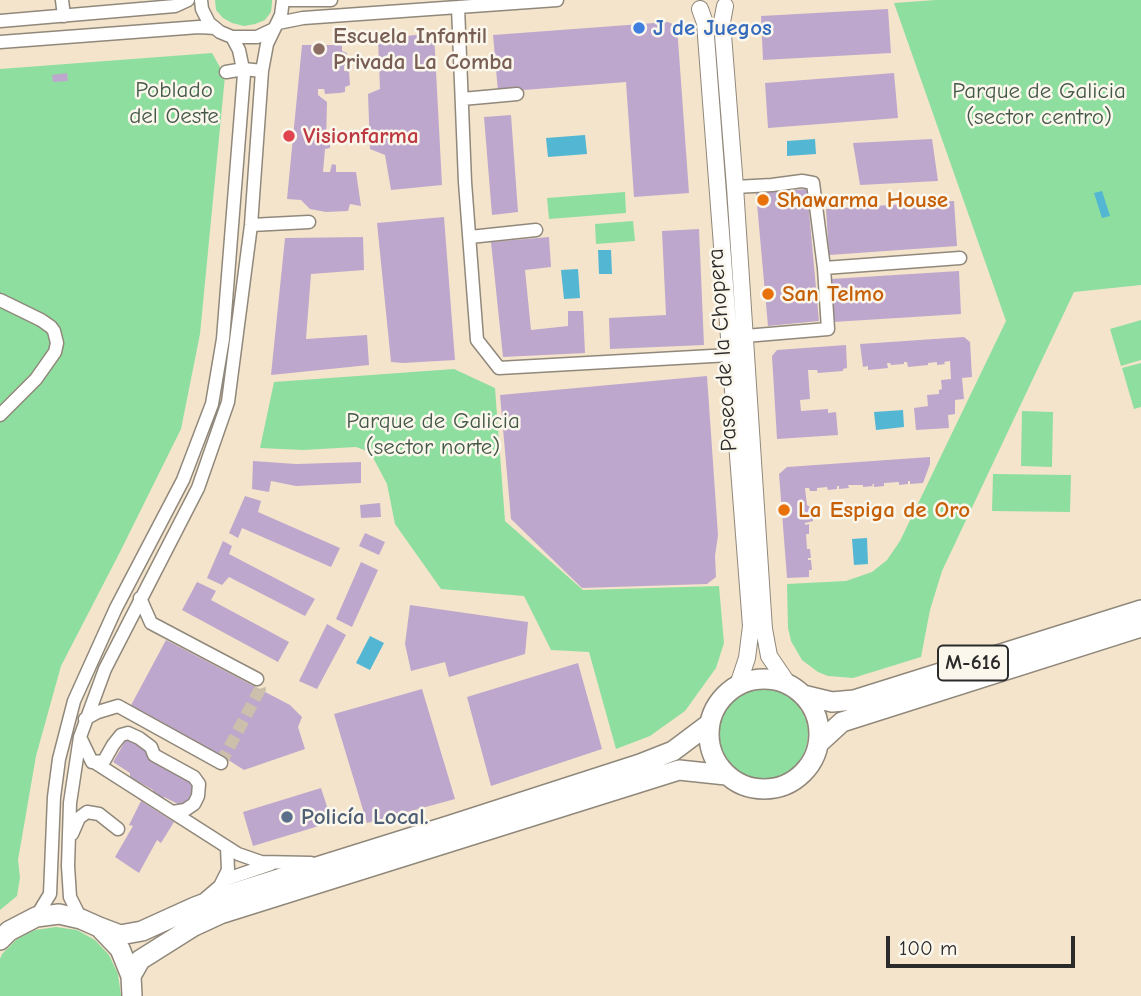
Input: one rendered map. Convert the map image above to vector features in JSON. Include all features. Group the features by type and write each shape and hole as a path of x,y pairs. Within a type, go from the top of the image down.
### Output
{"highway":[{"name":"M-616","path":"738,685 771,679 832,702 854,700 1141,610"},
{"name":"M-616","path":"132,986 140,960 194,926 220,914 679,770 726,775 740,784 756,789 773,789 789,784 802,774 813,760 818,744 842,722 1141,627"},
{"path":"726,775 715,760 709,742 709,724 720,701 738,685"},
{"path":"795,690 813,709 818,727 818,744"},
{"path":"3,934 36,917 59,914 120,935 142,931 195,907 325,863 640,764 673,751 709,724"},
{"name":"M-616","path":"90,923 120,948 132,986"}],"main road":[{"path":"694,4 708,10 717,10 728,3"},
{"name":"Paseo de la Chopera","path":"728,3 722,22 764,629 769,656 795,690"},
{"name":"Paseo de la Chopera","path":"694,4 705,23 751,626 747,658 738,685"}],"street":[{"path":"62,0 64,16"},
{"path":"0,21 175,6 188,0"},
{"path":"201,0 209,23 232,37 257,37 276,26 303,18 557,0"},
{"path":"90,923 70,897 68,866 70,803 80,737 105,668 198,488 228,402 251,225 262,71 267,44 282,15 283,0 331,0"},
{"path":"458,7 465,182 477,340 499,368 730,355"},
{"path":"0,42 215,28"},
{"path":"36,917 50,894 54,797 74,701 116,608 183,480 212,404 223,339 244,69 232,37"},
{"path":"226,72 244,69 262,71"},
{"path":"462,99 517,94"},
{"path":"735,187 802,181 813,183 824,268 828,329 745,336"},
{"path":"251,225 309,222"},
{"path":"470,237 536,230"},
{"path":"824,268 960,258"},
{"path":"0,300 48,321 57,343 55,352 36,379 0,415"},
{"path":"140,598 151,623 257,679"},
{"path":"85,719 118,706 221,763"},
{"path":"94,762 104,761 121,735 128,733 139,738 151,747 154,755 194,777 199,784 194,804 185,810 173,812"},
{"path":"80,737 92,762 238,854 261,862 325,863"},
{"path":"69,840 79,818 87,812 99,814 118,829"},
{"path":"195,907 224,880 228,870 227,847"},
{"path":"224,880 275,863"}],"green space":[{"path":"215,0 272,0 271,12 265,20 244,26 223,18 216,10"},
{"name":"Parque de Galicia (sector centro)","path":"936,0 1141,0 1141,285 1074,292 942,571 930,610 921,657 853,678 828,676 802,660 791,641 787,584 846,581 872,572 887,560 900,541 1006,321 894,3"},
{"name":"Poblado del Oeste","path":"212,53 225,76 200,334 181,429 61,666 36,756 18,860 20,878 17,896 0,910 0,69"},
{"path":"625,192 626,213 549,219 547,198"},
{"path":"633,221 635,241 596,244 595,224"},
{"path":"1141,320 1141,360 1121,366 1110,329"},
{"path":"1141,363 1141,407 1134,409 1122,368"},
{"name":"Parque de Galicia (sector norte)","path":"454,369 495,388 505,521 583,590 719,586 724,643 716,668 685,711 650,736 616,749 589,652 551,650 524,596 441,589 395,524 387,484 370,452 356,447 303,450 260,448 274,382"},
{"path":"1022,411 1053,412 1052,467 1021,466"},
{"path":"993,474 1071,475 1070,512 992,511"},
{"path":"763,689 780,692 795,702 805,717 808,734 805,751 795,766 780,776 763,779 746,776 731,766 721,751 718,734 721,717 731,702 746,692"},
{"path":"56,927 77,930 95,940 109,955 118,974 121,996 0,996 2,954 17,939 35,930"}],"water":[{"path":"585,135 587,154 548,157 546,138"},
{"path":"815,139 816,154 787,156 787,141"},
{"path":"1102,191 1110,216 1102,218 1094,193"},
{"path":"598,250 611,250 612,274 599,274"},
{"path":"578,269 580,298 564,299 561,270"},
{"path":"903,410 904,427 876,430 874,412"},
{"path":"867,538 868,564 854,565 852,539"},
{"path":"370,636 384,643 370,670 356,663"}],"building":[{"path":"888,9 891,53 763,60 761,16"},
{"path":"668,22 677,26 689,193 634,197 626,82 498,92 493,35"},
{"path":"434,33 442,185 391,190 385,155 370,149 368,94 380,89 378,39"},
{"path":"302,45 342,45 342,51 347,53 344,71 349,71 350,85 345,87 345,92 339,93 325,94 324,89 318,89 318,95 327,102 326,144 330,144 330,148 325,149 323,172 330,172 332,164 336,165 336,172 356,172 361,206 350,204 348,211 326,212 310,209 301,200 287,199"},
{"path":"67,73 68,81 53,82 52,75"},
{"path":"894,73 898,118 768,128 765,83"},
{"path":"511,115 518,212 492,215 484,117"},
{"path":"932,139 938,181 860,185 853,143"},
{"path":"807,189 819,321 768,326 756,193"},
{"path":"954,201 957,246 829,255 826,209"},
{"path":"444,217 455,360 391,362 377,223"},
{"path":"699,229 704,345 610,349 609,318 666,315 662,231"},
{"path":"363,237 364,270 311,274 306,339 367,335 369,365 271,375 285,238"},
{"path":"549,237 551,267 525,270 531,330 568,326 568,311 583,311 585,353 503,357 491,242"},
{"path":"959,271 961,314 833,322 831,279"},
{"path":"964,337 970,342 972,377 962,378 964,399 955,400 955,414 948,415 949,428 916,430 914,408 928,406 927,395 939,394 942,389 941,380 951,379 950,361 944,362 945,364 937,365 937,362 908,367 907,362 891,365 887,363 888,368 868,370 868,366 863,367 860,344"},
{"path":"846,345 847,368 843,371 818,373 817,370 808,370 810,399 800,400 801,411 828,409 828,413 836,412 838,435 777,439 772,356 777,350"},
{"path":"707,376 718,535 716,577 707,584 582,588 511,519 500,395"},
{"path":"930,457 923,483 910,484 908,481 908,484 884,483 884,486 874,487 874,484 863,487 848,485 849,488 839,489 837,486 837,489 828,490 827,487 817,488 817,491 805,488 807,505 813,509 813,521 805,523 809,524 809,534 806,534 811,558 808,560 811,560 812,570 809,570 809,577 787,578 779,474 787,467"},
{"path":"253,461 296,464 361,462 361,483 296,486 271,481 269,492 252,489"},
{"path":"245,496 261,501 258,512 340,548 331,567 242,528 238,538 229,533"},
{"path":"380,503 381,517 361,518 360,505"},
{"path":"365,533 385,542 379,555 359,546"},
{"path":"223,541 232,546 229,554 315,599 305,616 229,577 222,585 207,578"},
{"path":"361,562 378,570 352,627 336,619"},
{"path":"197,582 216,591 211,600 289,642 278,662 182,610"},
{"path":"410,605 528,622 525,654 449,677 445,662 411,671 405,644"},
{"path":"327,624 346,635 317,689 299,681"},
{"path":"166,640 290,705 302,717 298,727 305,749 244,770 219,754 217,758 129,709"},
{"path":"578,663 602,749 491,786 467,697"},
{"path":"422,689 455,799 367,823 334,714"},
{"path":"127,738 144,746 188,778 196,786 193,798 182,806 164,797 162,801 153,796 153,790 130,777 130,773 113,762"},
{"name":"Policía Local.","path":"321,788 332,822 253,846 243,812"},
{"path":"141,801 174,822 161,843 157,840 139,873 115,857 133,826 129,825"}],"tunnel":[{"path":"221,763 260,689 257,679"}],"place":[{"name":"J de Juegos","path":"639,28"},
{"name":"Escuela Infantil Privada La Comba","path":"319,49"},
{"name":"Visionfarma","path":"289,136"},
{"name":"Shawarma House","path":"763,200"},
{"name":"San Telmo","path":"768,294"},
{"name":"La Espiga de Oro","path":"784,510"},
{"name":"Policía Local.","path":"287,817"}]}
